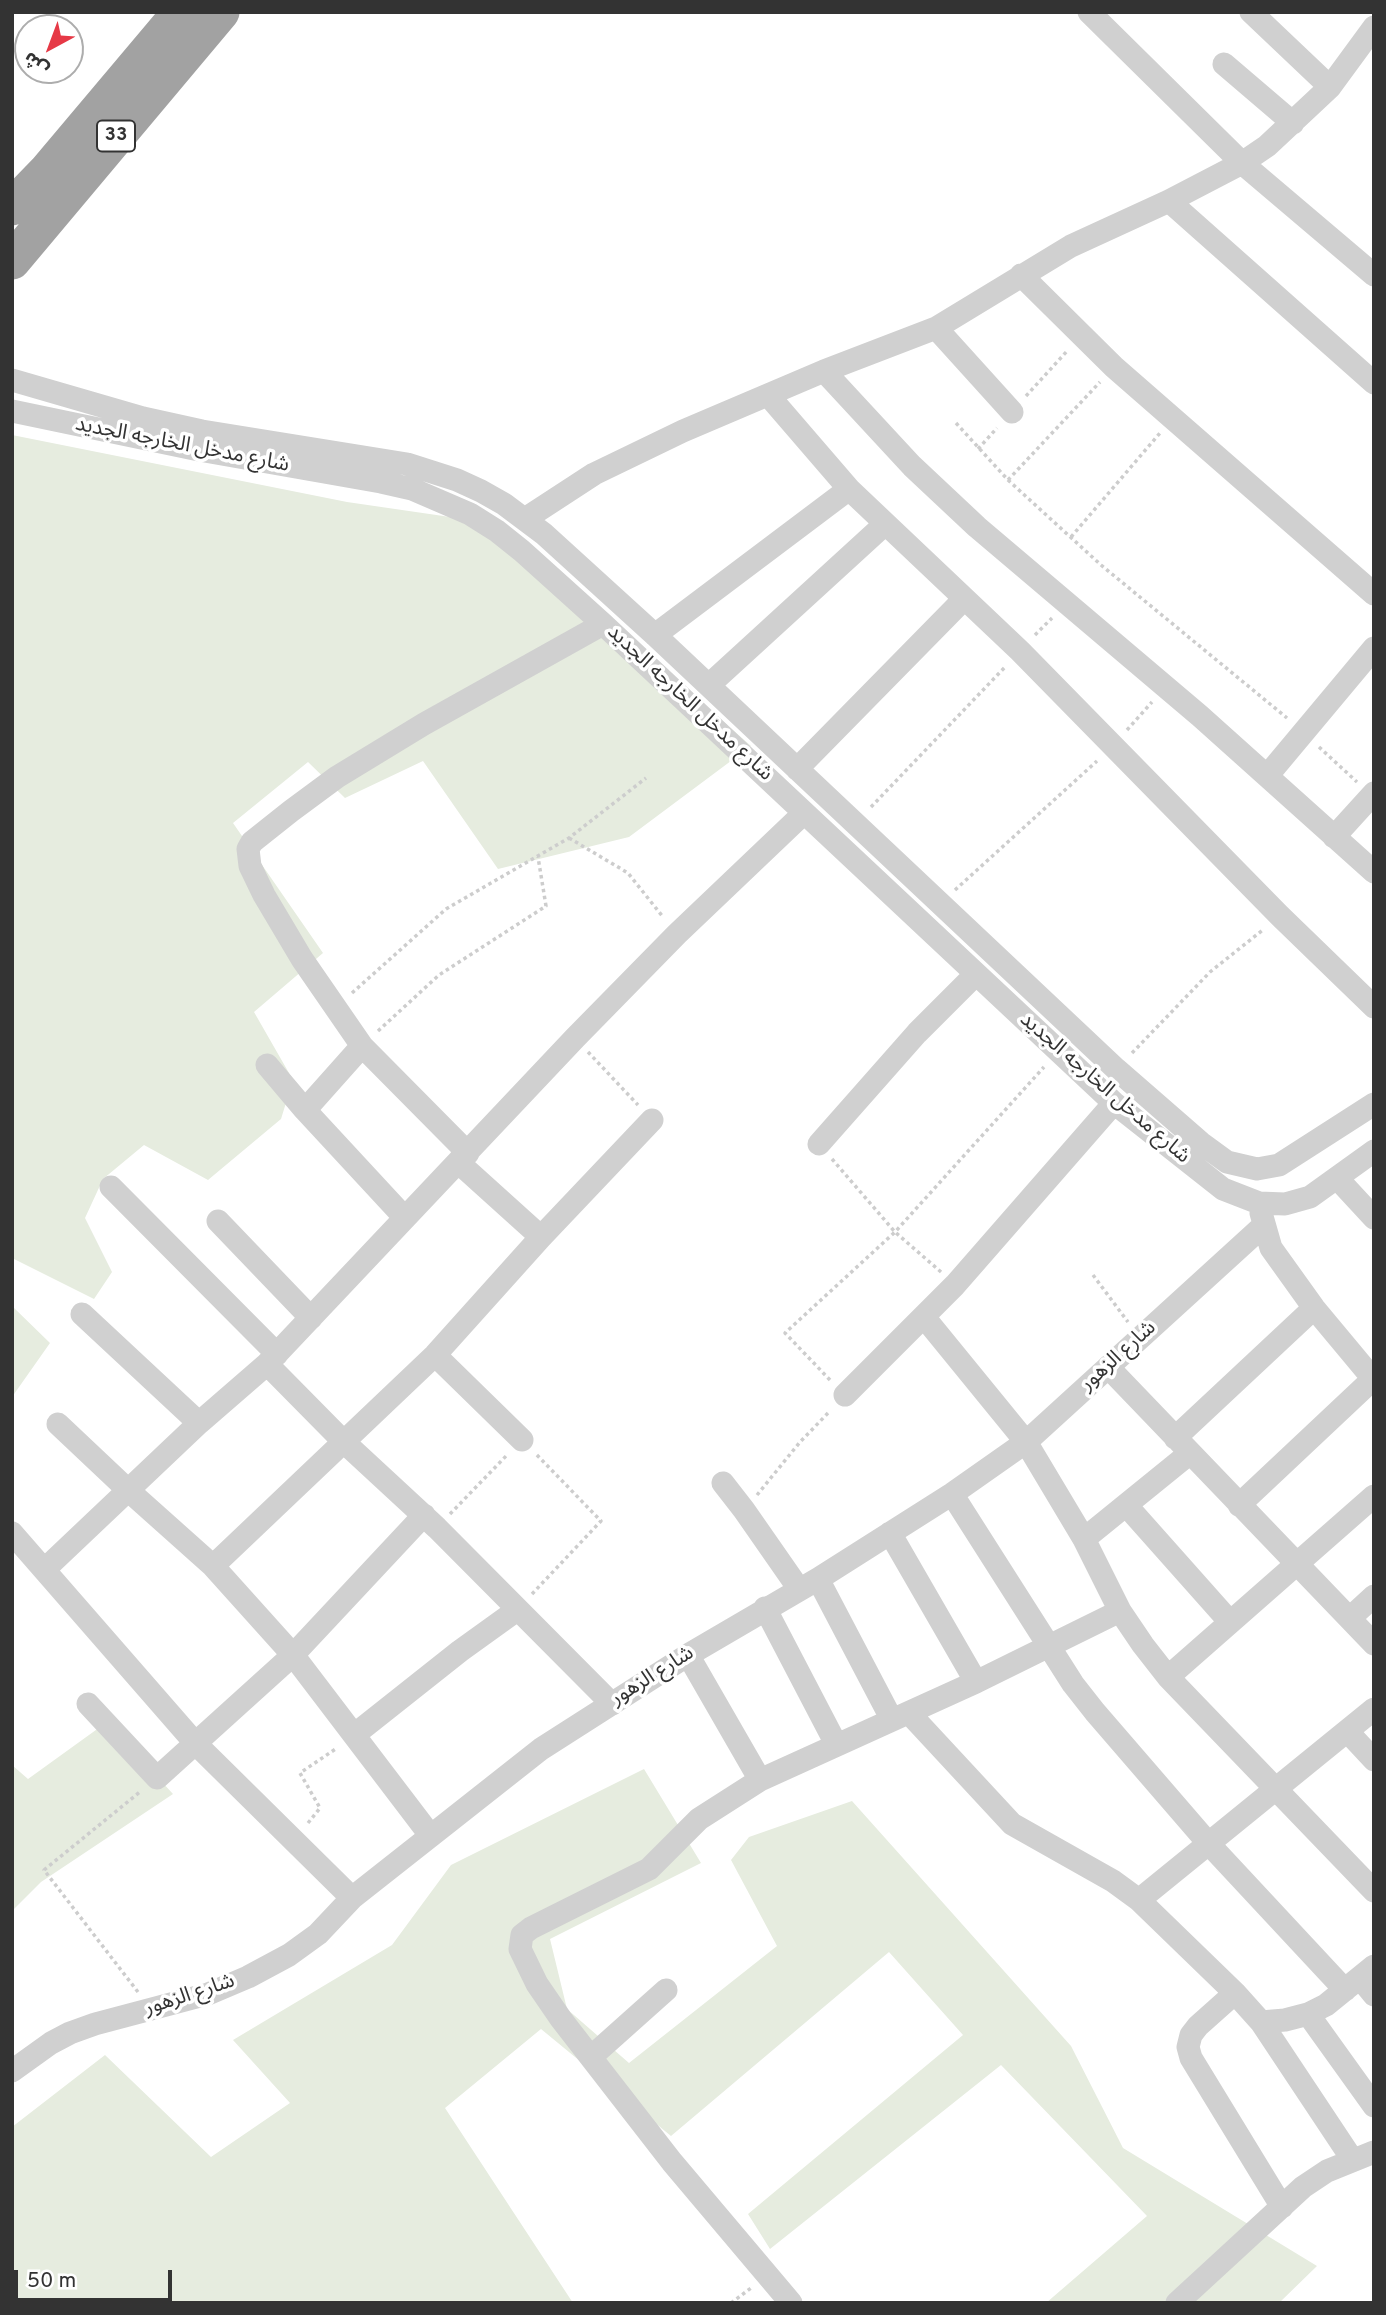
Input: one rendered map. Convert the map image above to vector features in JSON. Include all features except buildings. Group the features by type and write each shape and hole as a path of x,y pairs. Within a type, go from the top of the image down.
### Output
{"highway":[{"name":"33","path":"12,207 47,171 181,12"},
{"name":"33","path":"12,261 221,12"}],"street":[{"path":"1089,12 1242,163 1374,275"},
{"path":"1251,12 1330,87"},
{"path":"526,519 594,474 683,431 824,371 936,328 1071,246 1170,201 1242,163 1267,146 1330,87 1374,27"},
{"path":"1224,64 1293,123"},
{"path":"1170,201 1374,383"},
{"path":"1021,275 1114,367 1374,594"},
{"path":"936,328 1012,412"},
{"path":"824,371 937,490 1374,872"},
{"name":"شارع مدخل الخارجه الجديد","path":"12,380 143,418 202,431 407,464 481,491 526,519 709,685 1116,1069 1201,1143 1227,1162 1257,1169"},
{"path":"768,396 849,489 1020,651 1280,916 1374,1007"},
{"path":"70,424 75,399"},
{"name":"شارع مدخل الخارجه الجديد","path":"12,411 262,462 412,489 442,500 497,531 603,624 1114,1103 1223,1189 1261,1214"},
{"path":"655,635 849,489"},
{"path":"709,685 885,524"},
{"path":"797,769 964,598"},
{"path":"541,1237 463,1158 362,1046 302,959 264,895 247,854 252,842 337,777 424,724 603,624"},
{"path":"1267,776 1374,648"},
{"path":"1334,837 1373,794"},
{"path":"45,1569 199,1423 272,1359 575,1038 677,934 804,813"},
{"path":"819,1144 916,1033 976,974"},
{"path":"305,1110 362,1046"},
{"path":"267,1065 405,1218"},
{"path":"845,1395 955,1284 1114,1103"},
{"path":"1239,1505 1373,1379 1314,1308 1271,1248 1261,1214 1257,1169 1279,1166 1374,1104"},
{"path":"214,1566 435,1354 652,1120"},
{"path":"1261,1214 1310,1197 1374,1151"},
{"path":"1337,1178 1374,1218"},
{"path":"111,1187 272,1359 344,1442 430,1522 611,1704"},
{"name":"شارع الزهور","path":"12,2071 70,2033 208,1994 289,1955 318,1934 352,1898 541,1749 688,1655 952,1494 1026,1442 1140,1338 1261,1214"},
{"path":"218,1221 311,1318"},
{"path":"1084,1539 1126,1505 1314,1308"},
{"path":"82,1314 199,1423"},
{"path":"923,1317 1026,1442 1084,1539 1120,1611 1168,1677 1374,1891"},
{"path":"435,1354 522,1440"},
{"path":"1108,1367 1374,1644"},
{"path":"58,1424 214,1566 293,1655 430,1835"},
{"path":"723,1483 808,1584 900,1717 1013,1824 1113,1881 1139,1900 1235,1993 1261,2022 1363,2156 1327,2171 1303,2187 1177,2303"},
{"path":"952,1494 1073,1684 1095,1712 1209,1844 1363,1982 1308,2014 1261,2022"},
{"path":"1168,1677 1374,1496"},
{"path":"1126,1505 1230,1622"},
{"path":"88,1704 157,1778 293,1655 430,1522"},
{"path":"12,1533 196,1744 352,1898"},
{"path":"890,1533 976,1682"},
{"path":"1350,1618 1374,1596"},
{"path":"765,1608 836,1744"},
{"path":"354,1735 460,1651 517,1610"},
{"path":"790,2303 672,2162 561,2019 537,1984 520,1949 522,1935 649,1869 699,1819 760,1780 976,1682 1120,1611"},
{"path":"688,1655 760,1780"},
{"path":"1139,1900 1374,1709"},
{"path":"1347,1731 1374,1760"},
{"path":"591,2057 666,1990"},
{"path":"1235,1993 1198,2026 1191,2035 1188,2047 1191,2058 1282,2207"},
{"path":"1308,2014 1374,2106"}],"path":[{"path":"978,449 1081,336"},
{"path":"1008,480 1114,367"},
{"path":"1071,537 1172,419"},
{"path":"956,424 1008,480 1071,537 1373,794"},
{"path":"855,824 1065,604"},
{"path":"939,904 1113,746 1166,688"},
{"path":"335,1008 446,909 569,838 646,778"},
{"path":"569,838 628,873 677,934"},
{"path":"362,1046 439,975 546,906 538,857"},
{"path":"1116,1069 1210,972 1280,916"},
{"path":"575,1038 652,1120"},
{"path":"744,1510 800,1442 845,1395 785,1332 895,1232 1059,1052"},
{"path":"819,1144 895,1232 955,1284"},
{"path":"1093,1275 1140,1338"},
{"path":"430,1522 522,1440 601,1521 517,1610"},
{"path":"292,1840 320,1808 300,1773 354,1735"},
{"path":"152,2010 44,1870 157,1778"}],"shaded area":[{"path":"12,435 347,502 457,518 525,546 751,746 629,837 498,869 423,761 345,798 308,762 233,823 323,953 254,1012 293,1080 281,1119 208,1180 144,1145 103,1179 85,1218 112,1272 94,1299 12,1258"},
{"path":"12,1306 50,1343 12,1397"},
{"path":"107,1722 173,1794 41,1882 12,1911 12,1765 28,1779"},
{"path":"644,1769 701,1863 550,1939 567,2009 629,2063 777,1946 731,1860 749,1837 852,1801 1071,2046 1123,2148 1317,2266 1279,2303 1046,2303 1147,2216 1001,2065 770,2249 748,2214 963,2035 889,1952 671,2136 541,2029 445,2108 573,2303 12,2303 12,2127 105,2055 211,2157 290,2103 233,2040 392,1945 451,1865"}]}
